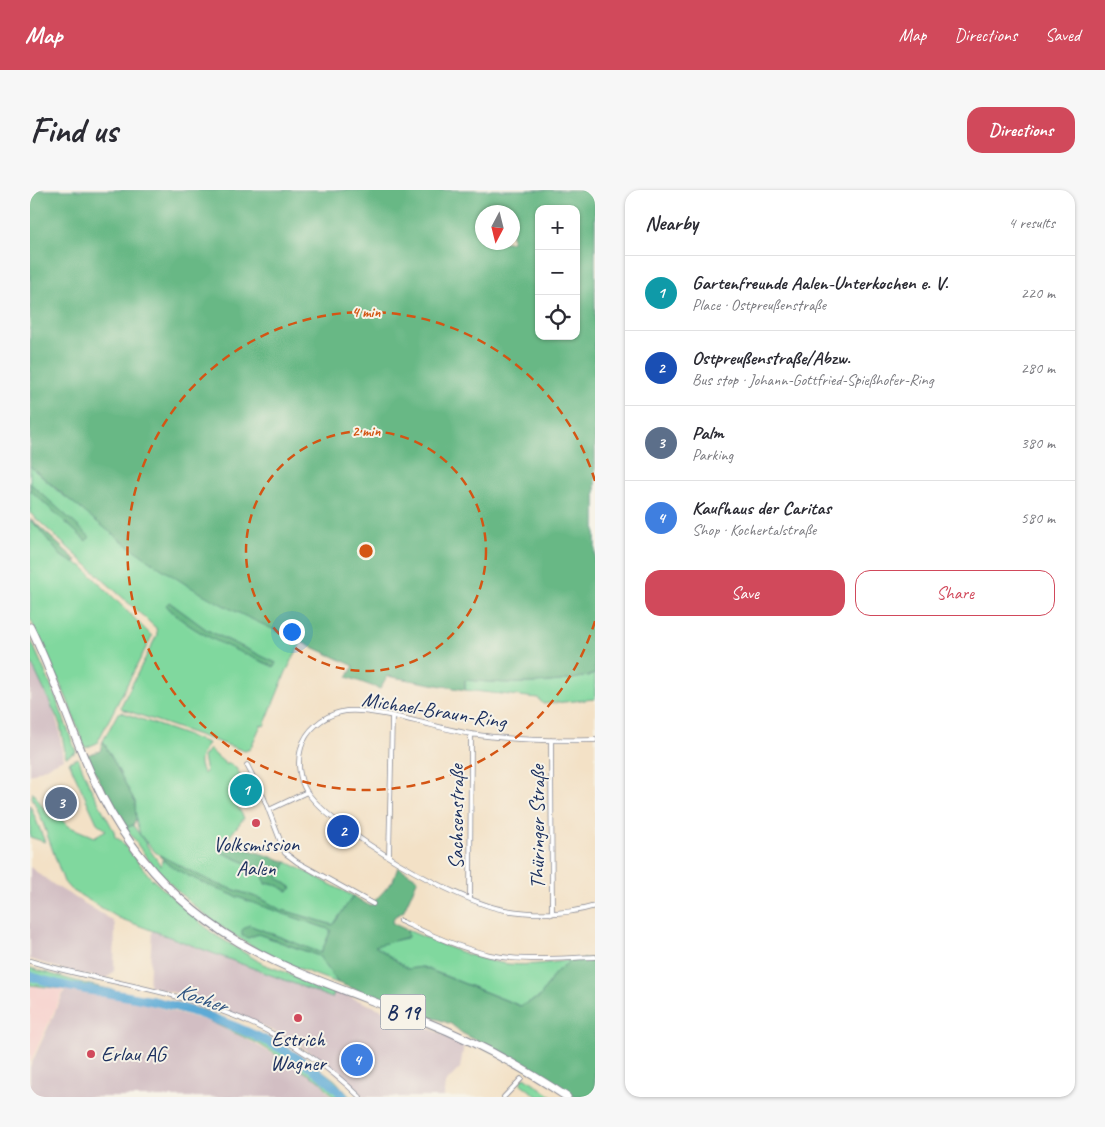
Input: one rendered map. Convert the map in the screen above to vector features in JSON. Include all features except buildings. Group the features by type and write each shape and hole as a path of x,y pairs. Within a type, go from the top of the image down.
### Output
{"highway":[{"name":"B 19","path":"30,627 44,655 97,786 129,842 150,869 189,908 242,946 283,967 465,1039 527,1071 567,1097"},
{"path":"546,1083 557,1097"}],"street":[{"name":"Michael-Braun-Ring","path":"307,792 300,772 299,759 306,736 318,722 342,711 363,712 392,717 471,734 551,740 595,740"},
{"path":"389,857 392,717"},
{"name":"Sachsenstraße","path":"470,900 472,853 471,734"},
{"name":"Thüringer Straße","path":"551,740 552,914"},
{"path":"247,765 269,810 285,853 297,862 373,904"},
{"path":"269,810 307,792 340,823 389,857 470,900 505,910 552,914 565,914 595,906"},
{"path":"400,920 446,941 492,955 535,958 595,957"},
{"path":"30,961 71,974 178,997 265,1029 314,1057 360,1097"},
{"path":"504,1097 521,1079"}],"shaded area":[{"path":"30,660 51,704 59,728 63,759 30,775"},
{"path":"30,867 54,885 112,920 115,925 114,971 106,979 72,972 30,959"},
{"path":"152,929 332,998 335,991 460,1041 464,1044 460,1068 445,1083 444,1097 363,1097 316,1056 283,1035 191,997 149,986"},
{"path":"30,983 64,990 30,1063"},
{"path":"65,990 118,996 221,1025 319,1080 332,1097 37,1097 30,1093 30,1067"}],"green space":[{"path":"30,190 595,190 595,674 563,681 531,683 465,680 465,690 387,676 380,689 347,677 354,666 249,618 187,585 106,529 30,466"},
{"path":"30,466 60,493 187,585 302,641 286,672 264,726 261,725 250,749 245,751 122,709 121,706 157,635 156,628 30,513","holes":["169,602 207,630 276,663 232,647 202,633 177,616 166,605"]},
{"path":"30,483 90,537 86,541 30,490"},
{"path":"30,518 77,561 74,563 61,556"},
{"path":"30,520 74,563 82,566 152,636 97,743 85,748 67,699 30,618"},
{"path":"169,602 207,630 276,663 274,667 202,633 176,615 166,605"},
{"path":"30,638 53,690 76,752 66,757 60,724 30,660"},
{"path":"595,674 595,699 543,704 538,698 465,690 465,680 530,683 562,681"},
{"path":"121,712 208,743 200,762 204,774 206,772 203,757 209,749 227,765 228,763 236,768 242,779 241,784 229,791 244,818 225,842 221,852 262,870 266,884 272,883 288,891 291,887 278,878 287,862 353,896 334,925 279,909 262,899 214,883 179,867 155,852 140,835 136,820 135,802 103,741 118,713"},
{"path":"103,741 135,802 136,820 133,825 126,828 112,806 87,755 100,751"},
{"path":"78,758 90,787 114,831 115,837 120,840 151,878 212,933 263,964 335,991 332,998 119,918 70,889 64,882 32,797 33,792 48,815 56,821 60,819 70,827 94,837 106,830 97,823 69,762"},
{"path":"30,805 45,842 30,837"},
{"path":"133,825 161,866 162,860 223,891 331,930 321,953 249,925 248,938 258,934 319,956 338,983 260,950 237,937 194,906 149,861 126,828"},
{"path":"225,842 287,862 278,878 292,888 288,891 272,883 265,884 262,870 221,852"},
{"path":"159,855 214,883 262,899 279,909 333,925 353,896 370,906 393,881 398,867 418,879 403,912 395,916 392,923 407,930 408,937 375,946 408,969 422,967 520,1006 540,997 555,973 571,960 595,958 595,1097 575,1097 526,1065 462,1033 451,1024 338,983 319,956 258,934 248,938 242,936 242,930 249,925 321,953 331,930 212,887 188,876 170,865"},
{"path":"407,930 465,954 489,961 527,965 571,960 555,973 540,997 521,1006 423,967 408,969 374,945 407,938"},
{"path":"30,968 86,984 204,1010 308,1060 335,1080 350,1097 334,1097 321,1082 257,1043 200,1017 120,996 30,985"},
{"path":"525,1077 553,1097 538,1097 520,1083"}],"waterway":[{"name":"Kocher","path":"30,976 75,988 153,1001 229,1024 282,1049 327,1080 344,1097"}],"place":[{"name":"Gartenfreunde Aalen-Unterkochen e. V.","path":"246,790"},
{"name":"Palm","path":"61,803"},
{"name":"Volksmission Aalen","path":"256,823"},
{"name":"Ostpreußenstraße/Abzw.","path":"343,831"},
{"name":"Estrich Wagner","path":"298,1018"},
{"name":"Erlau AG","path":"91,1054"},
{"name":"Kaufhaus der Caritas","path":"357,1060"}]}
